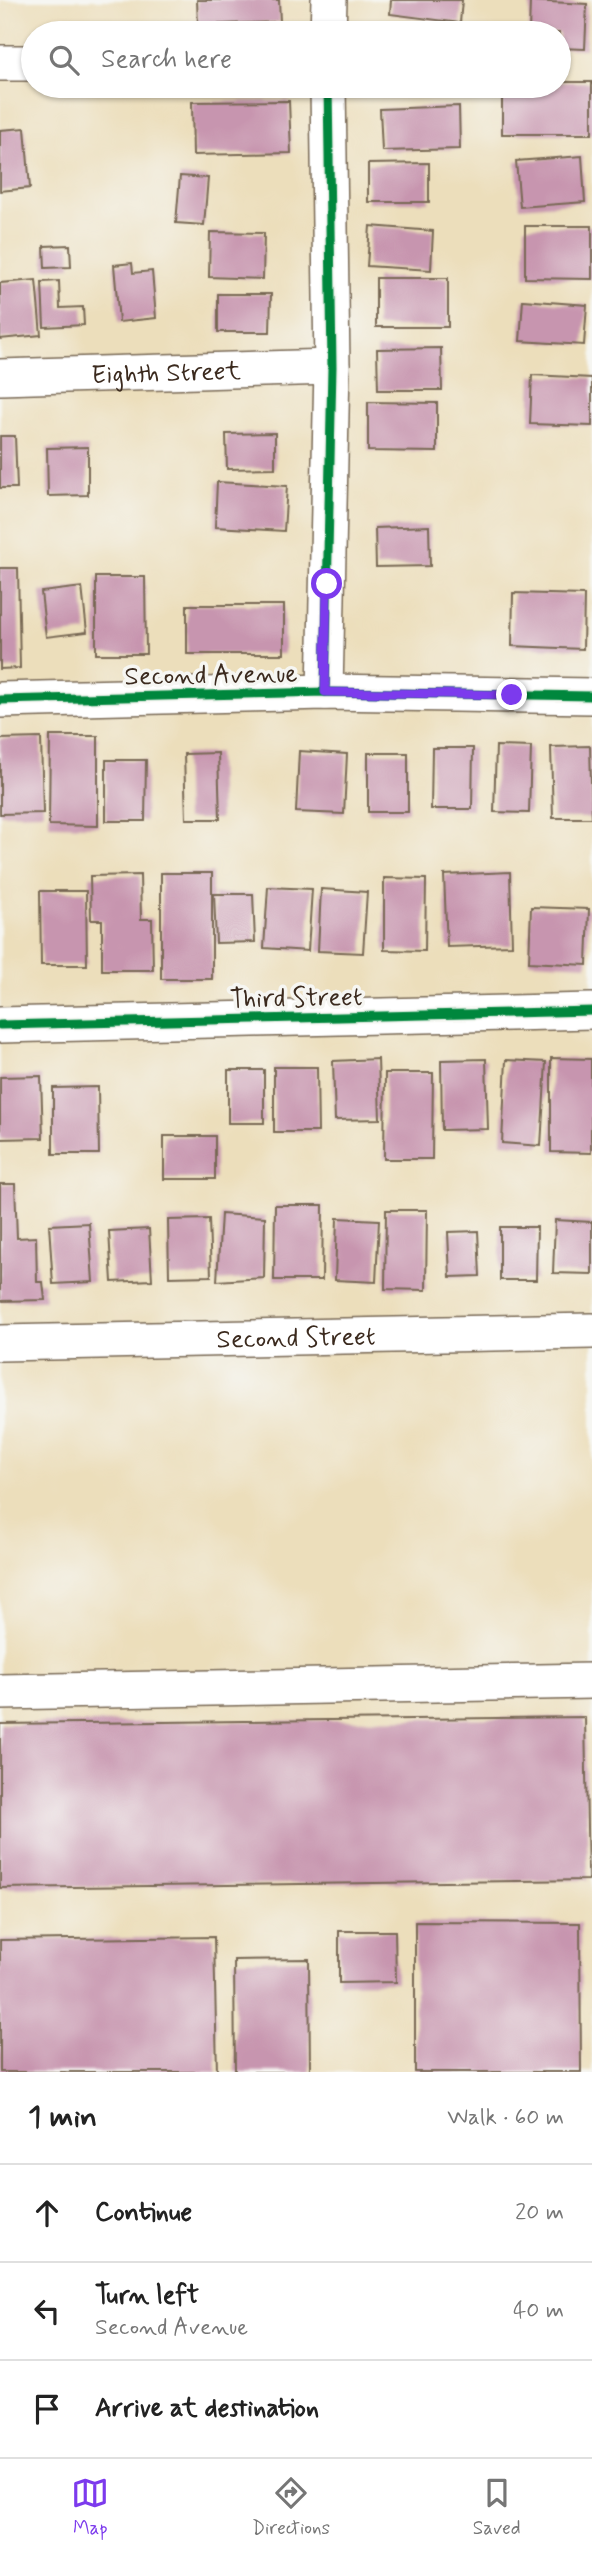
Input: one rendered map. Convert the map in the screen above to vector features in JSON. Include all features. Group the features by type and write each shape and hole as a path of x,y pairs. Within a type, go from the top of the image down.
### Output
{"street":[{"path":"328,21 329,0"},
{"path":"0,63 21,63"},
{"path":"325,692 332,367 328,98"},
{"name":"Eighth Street","path":"0,377 332,367"},
{"name":"Second Avenue","path":"0,700 325,692 592,695"},
{"name":"Third Street","path":"0,1025 592,1011"},
{"name":"Second Street","path":"0,1343 592,1331"},
{"path":"0,1692 592,1681"}],"building":[{"path":"197,0 279,0 280,21 198,21"},
{"path":"391,0 462,0 460,21 390,14"},
{"path":"530,1 587,4 585,49 571,48 571,21 529,21"},
{"path":"571,82 592,82 592,134 502,134 502,98 571,98"},
{"path":"289,101 291,153 193,155 192,102"},
{"path":"459,106 460,149 382,151 380,109"},
{"path":"25,128 30,188 0,191 0,130"},
{"path":"582,156 585,202 520,207 516,161"},
{"path":"429,163 429,202 368,202 368,164"},
{"path":"180,176 208,178 204,225 176,223"},
{"path":"370,226 433,231 431,270 367,266"},
{"path":"525,226 592,226 592,279 525,278"},
{"path":"210,232 264,233 263,279 209,277"},
{"path":"70,245 71,267 45,268 44,246"},
{"path":"132,263 133,273 152,271 156,318 119,322 114,265"},
{"path":"376,278 448,278 448,327 376,327"},
{"path":"36,280 41,335 0,339 0,283"},
{"path":"59,281 60,308 83,307 84,325 44,327 42,282"},
{"path":"218,294 271,294 270,332 218,332"},
{"path":"523,300 587,305 584,345 520,341"},
{"path":"441,348 442,390 378,390 377,349"},
{"path":"532,375 592,378 592,426 530,424"},
{"path":"368,402 437,403 437,452 368,451"},
{"path":"275,433 275,468 227,469 226,434"},
{"path":"0,436 15,436 17,488 0,488"},
{"path":"88,447 88,495 48,496 47,448"},
{"path":"217,482 287,486 284,531 215,527"},
{"path":"429,526 430,566 376,567 375,528"},
{"path":"0,568 18,568 20,668 0,669"},
{"path":"96,577 145,577 146,654 96,654"},
{"path":"82,587 87,632 46,637 41,592"},
{"path":"513,593 584,595 583,649 512,646"},
{"path":"187,605 284,605 284,654 187,654"},
{"path":"50,736 98,736 98,826 49,825"},
{"path":"41,738 43,813 0,814 0,739"},
{"path":"496,746 531,747 529,813 494,812"},
{"path":"590,746 592,818 553,818 551,747"},
{"path":"432,748 473,748 472,809 431,809"},
{"path":"299,751 347,754 344,814 296,812"},
{"path":"218,753 220,819 186,819 184,754"},
{"path":"368,753 408,753 408,812 368,812"},
{"path":"106,760 146,760 145,821 106,821"},
{"path":"510,872 512,945 447,947 444,875"},
{"path":"161,873 212,873 212,979 161,979"},
{"path":"140,875 141,919 152,919 153,970 102,970 102,920 91,920 90,876"},
{"path":"384,878 426,879 425,951 384,950"},
{"path":"268,887 312,889 308,951 264,948"},
{"path":"321,889 367,892 363,953 318,951"},
{"path":"40,891 86,891 87,965 41,965"},
{"path":"214,894 253,894 255,942 216,943"},
{"path":"531,907 589,909 587,965 529,962"},
{"path":"551,1058 591,1059 591,1153 551,1152"},
{"path":"378,1059 380,1119 335,1120 333,1061"},
{"path":"486,1059 488,1129 442,1130 441,1060"},
{"path":"506,1060 546,1062 541,1146 502,1143"},
{"path":"274,1067 317,1067 318,1132 274,1132"},
{"path":"228,1070 264,1070 264,1123 228,1123"},
{"path":"385,1073 433,1073 432,1159 384,1159"},
{"path":"41,1076 43,1138 0,1139 0,1077"},
{"path":"98,1087 99,1154 53,1154 53,1088"},
{"path":"164,1136 215,1136 215,1179 164,1179"},
{"path":"0,1184 15,1184 17,1238 36,1237 37,1282 43,1282 45,1300 0,1301"},
{"path":"275,1205 323,1205 322,1280 274,1280"},
{"path":"386,1210 427,1210 426,1290 385,1289"},
{"path":"221,1214 265,1217 264,1278 217,1281"},
{"path":"337,1218 379,1220 376,1282 335,1280"},
{"path":"209,1219 211,1276 169,1277 168,1220"},
{"path":"555,1220 592,1222 592,1274 553,1273"},
{"path":"89,1223 93,1282 53,1284 49,1225"},
{"path":"500,1227 537,1227 536,1280 500,1280"},
{"path":"149,1229 152,1280 112,1282 109,1231"},
{"path":"478,1231 480,1276 450,1277 448,1232"},
{"path":"585,1717 588,1880 0,1888 0,1724"},
{"path":"415,1922 580,1923 581,2072 415,2072"},
{"path":"339,1931 395,1931 396,1982 339,1983"},
{"path":"214,1937 217,2072 0,2072 0,1940"},
{"path":"309,1959 310,2072 235,2072 234,1960"}],"cycle path":[{"path":"325,692 332,367 328,98"},
{"path":"0,700 325,692 592,696"},
{"path":"0,1025 592,1011"}],"route":[{"path":"327,584 325,692 512,695"}]}
